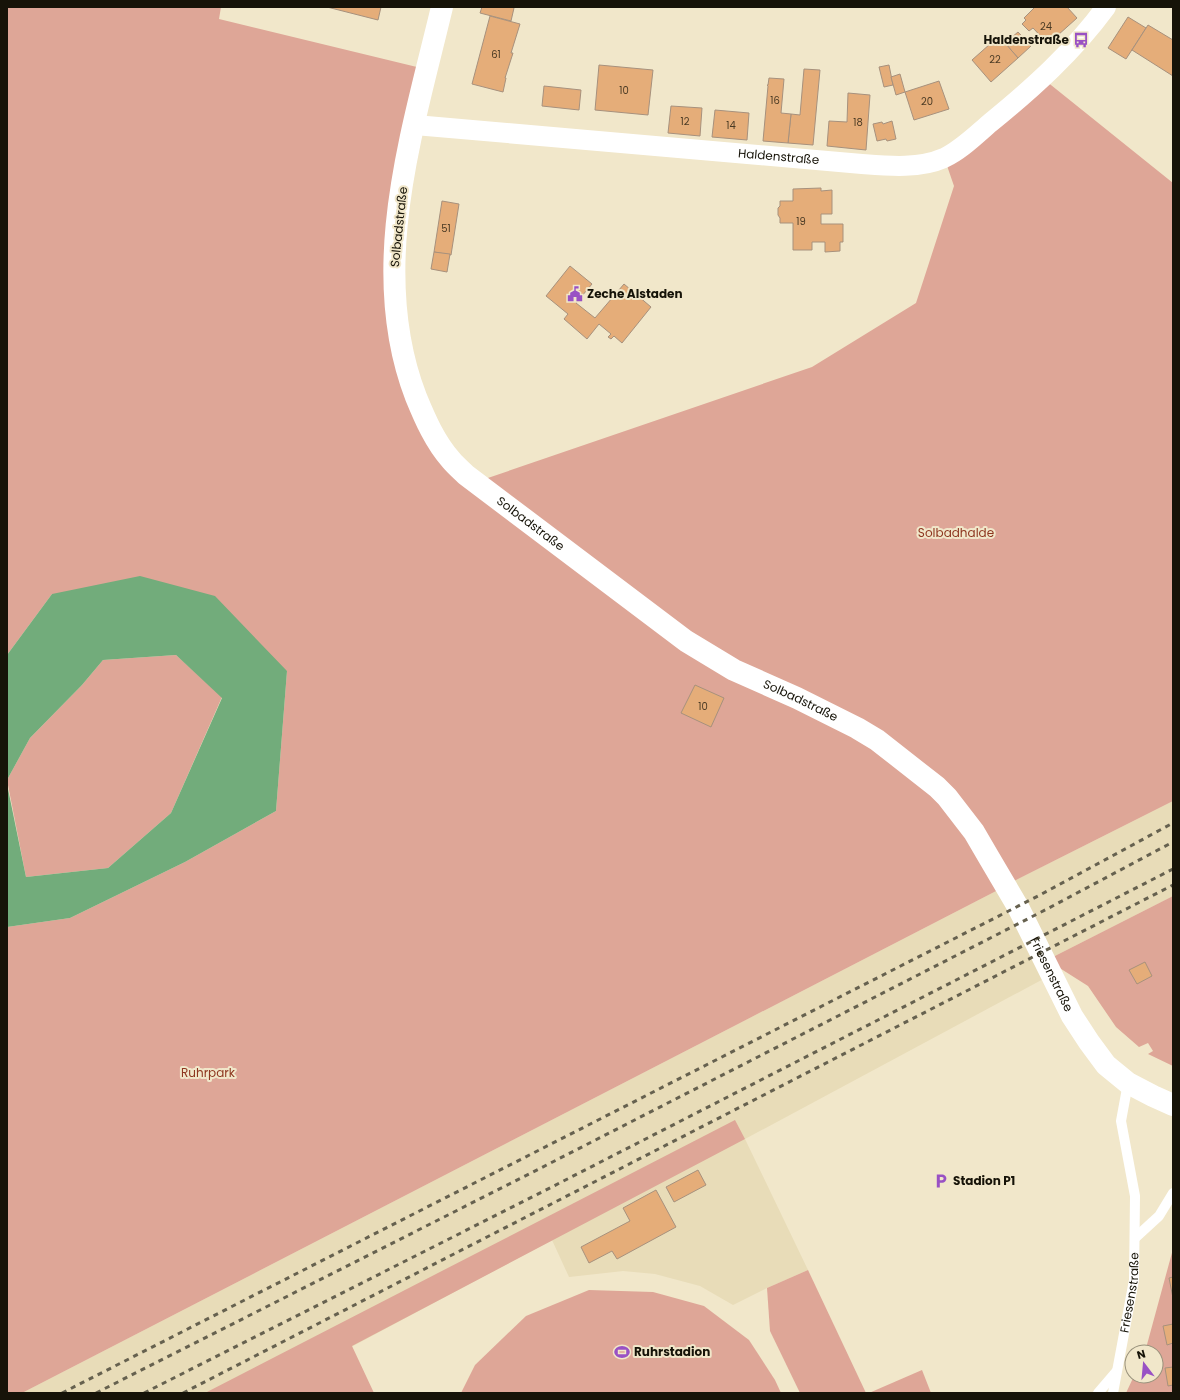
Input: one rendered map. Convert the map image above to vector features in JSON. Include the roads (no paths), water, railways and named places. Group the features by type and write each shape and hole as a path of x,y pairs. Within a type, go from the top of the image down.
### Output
{"street":[{"name":"Solbadstraße","path":"442,7 405,168 395,246 394,272 395,298 400,339 413,387 432,432 451,460 466,475 686,641 734,670 838,718 878,740 917,770 947,797 974,832 988,856"},
{"name":"Haldenstraße","path":"415,125 886,166 918,165 944,158 966,143 1002,113 1042,79 1081,40 1106,7"},
{"name":"Friesenstraße","path":"988,856 1018,907 1072,1016 1106,1065 1128,1082 1173,1105"}],"lane":[{"name":"Friesenstraße","path":"1113,1393 1134,1280 1135,1196 1122,1121 1128,1082"},
{"name":"Friesenstraße","path":"1135,1238 1159,1216 1173,1193"},
{"path":"1098,1393 1118,1370"}],"railway":[{"path":"62,1393 1040,895 1173,823"},
{"path":"96,1393 533,1172 1047,909 1173,842"},
{"path":"144,1393 542,1192 1173,869"},
{"path":"183,1393 1173,885"}],"place":[{"name":"Haldenstraße","path":"1081,40"},
{"name":"Zeche Alstaden","path":"575,294"},
{"name":"Stadion P1","path":"941,1181"},
{"name":"Ruhrstadion","path":"622,1352"}],"park label":[{"name":"Solbadhalde","path":"956,533"},
{"name":"Ruhrpark","path":"208,1073"}]}
